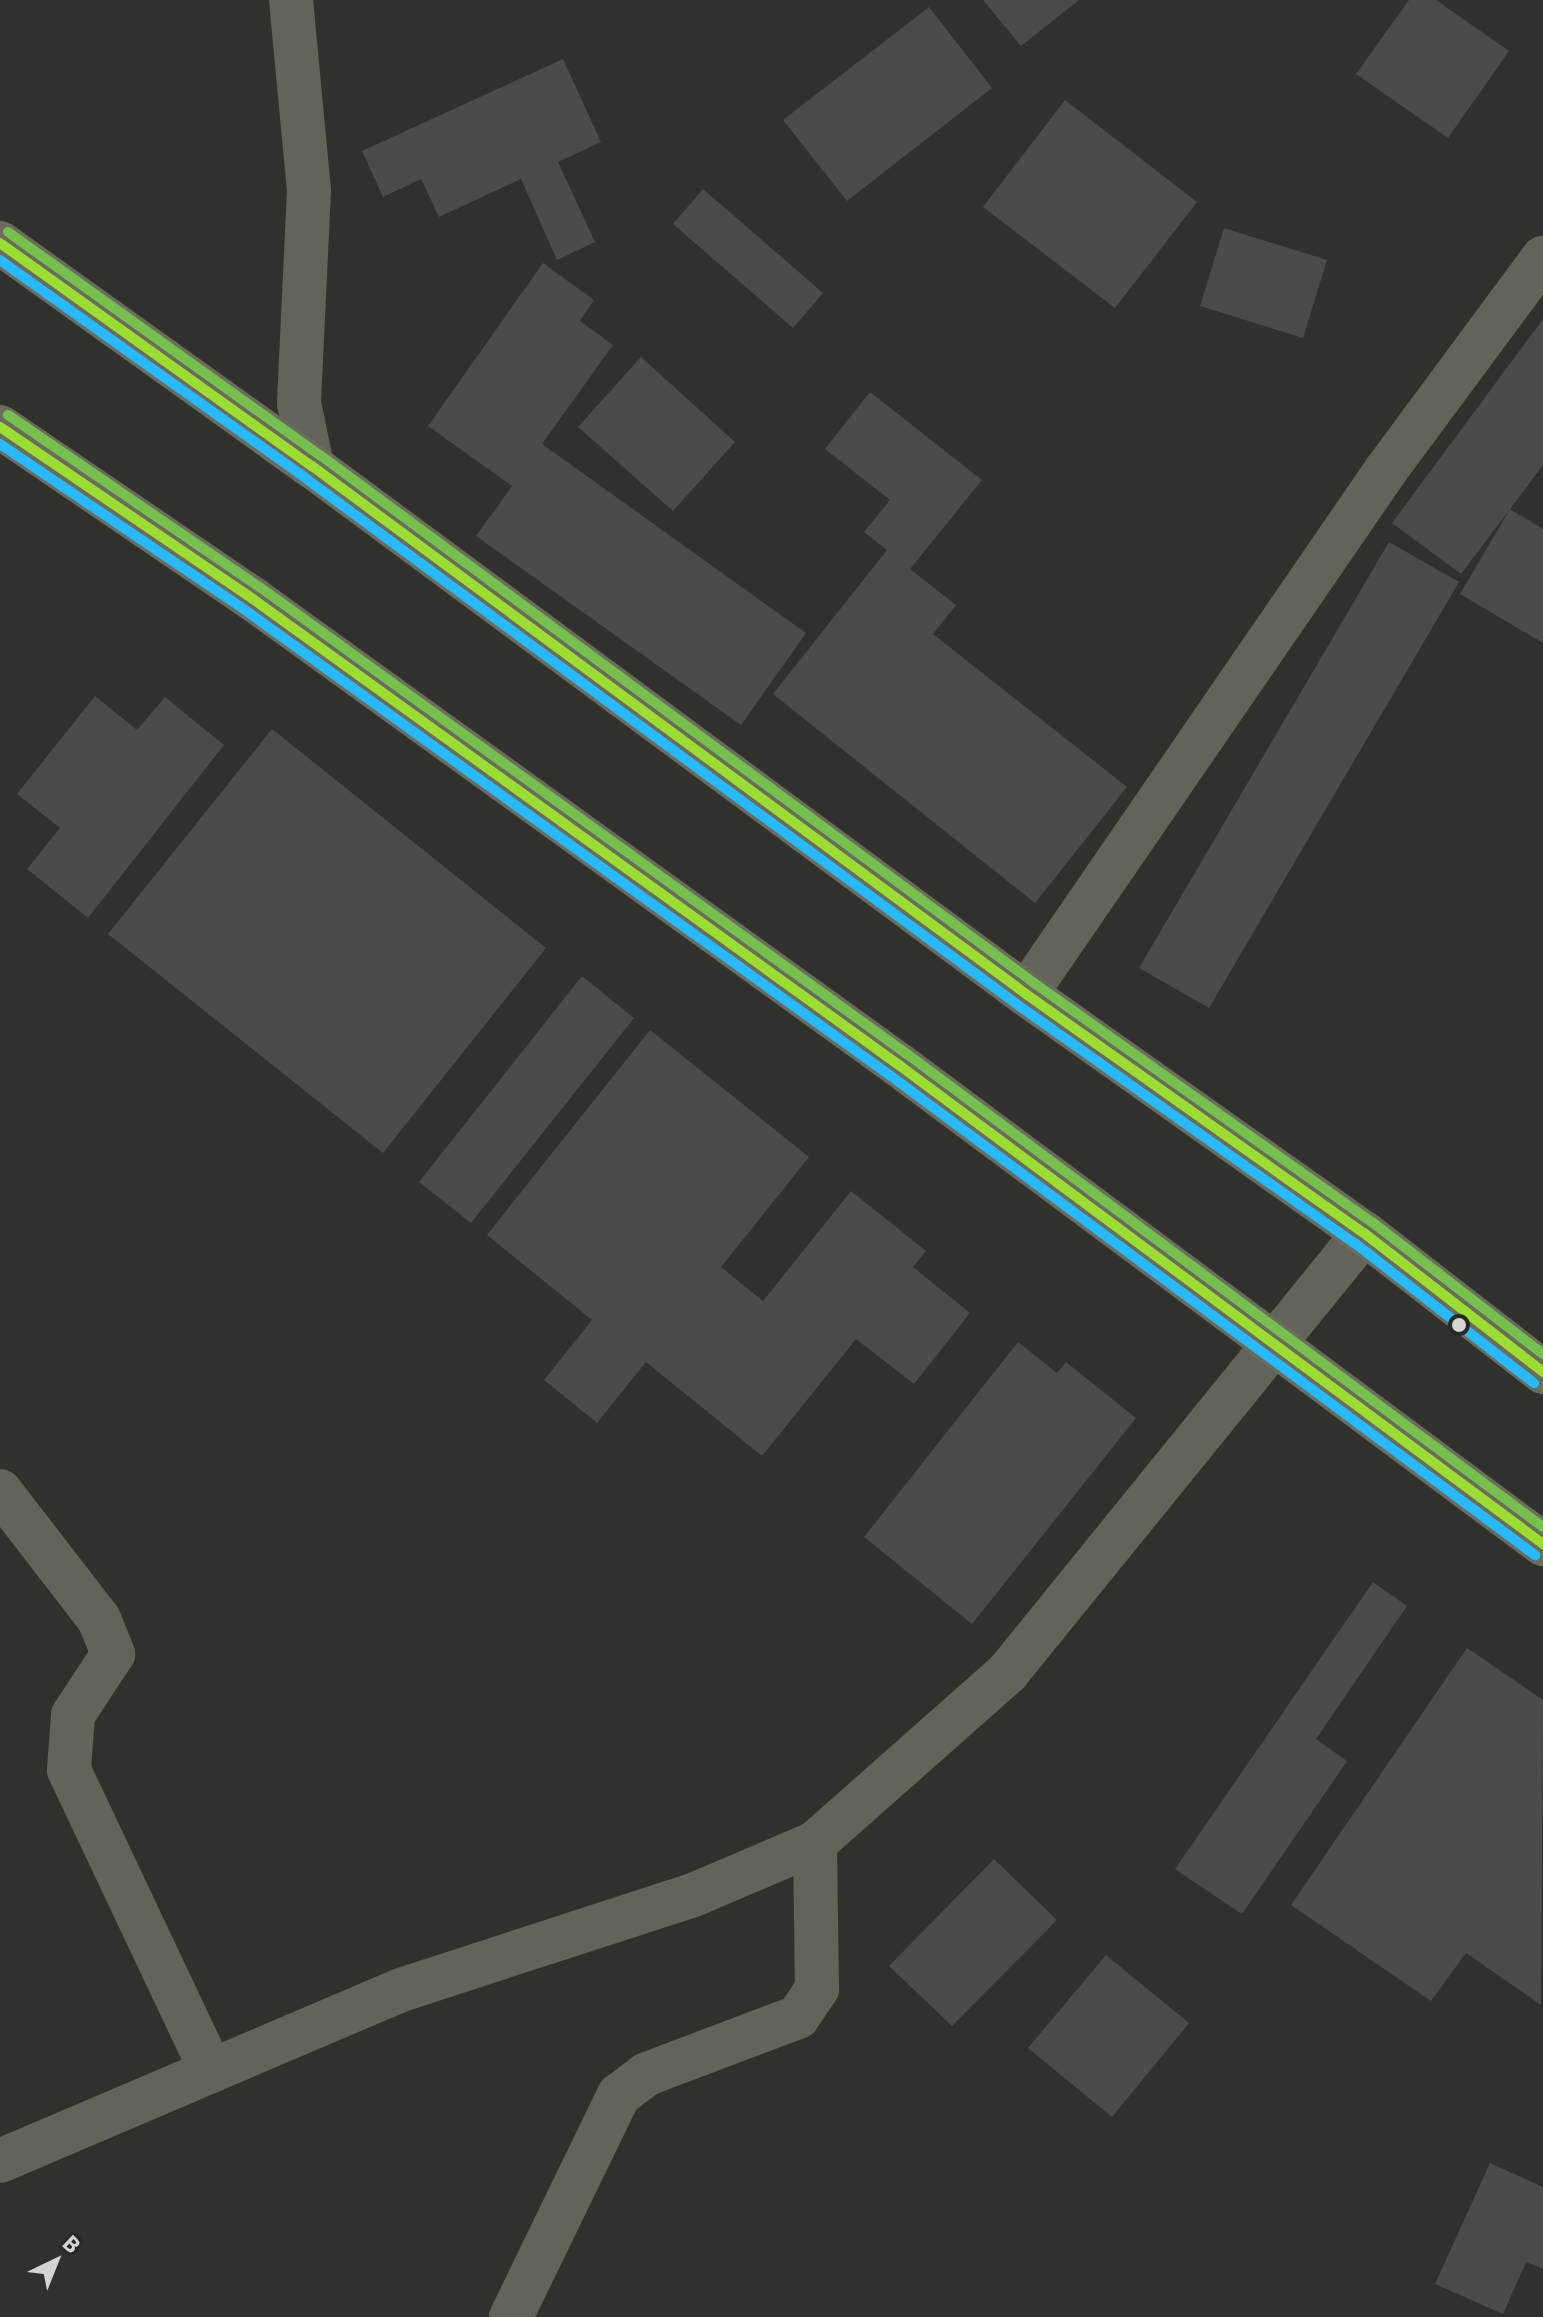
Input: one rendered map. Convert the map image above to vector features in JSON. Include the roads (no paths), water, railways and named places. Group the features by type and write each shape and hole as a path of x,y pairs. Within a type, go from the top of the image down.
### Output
{"main road":[{"path":"0,243 312,466 1026,994 1364,1233 1543,1372"},
{"path":"0,427 253,599 1277,1341 1543,1544"}],"street":[{"path":"291,0 309,190 299,403 312,466"},
{"path":"1026,994 1386,470 1541,267"},
{"path":"0,2161 401,1990 691,1896 815,1843 1008,1672 1364,1233"},
{"path":"0,1491 99,1619 113,1654 73,1715 69,1770 211,2071"},
{"path":"511,2317 518,2292 619,2095 647,2074 798,2017 817,1989 815,1843"}]}
